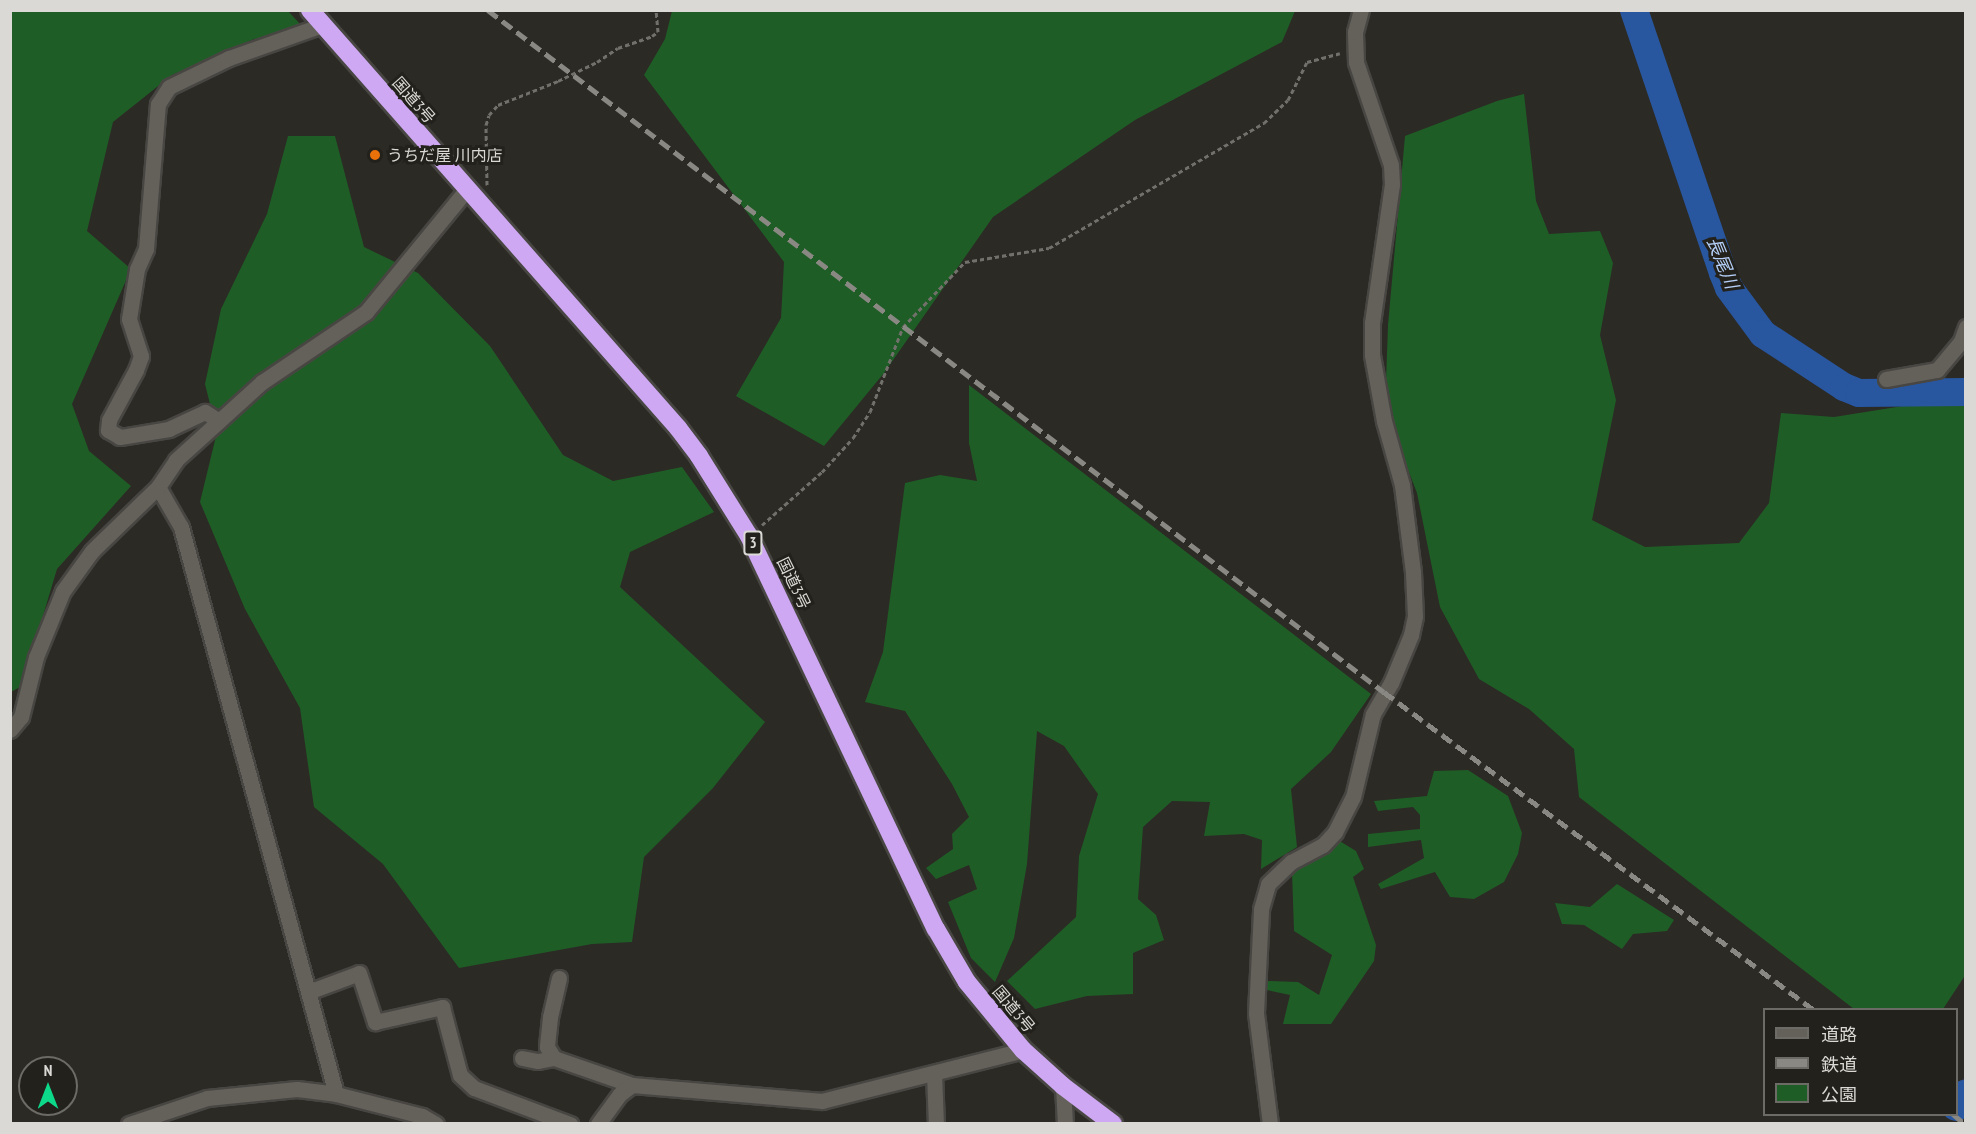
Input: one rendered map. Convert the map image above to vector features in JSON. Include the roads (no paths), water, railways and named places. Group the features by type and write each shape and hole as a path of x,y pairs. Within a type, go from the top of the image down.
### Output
{"highway":[{"name":"国道3号","path":"310,10 678,428 720,485 749,536 941,937 967,982 1023,1050 1063,1086 1113,1124"}],"street":[{"path":"1270,1124 1256,1013 1261,909 1268,884 1291,862 1323,845 1338,826 1353,797 1373,714 1391,683 1412,635 1415,616 1413,572 1402,485 1382,413 1372,355 1372,323 1392,184 1391,165 1359,75 1354,49 1355,32 1361,10"},
{"path":"219,421 205,412 169,429 120,437 108,430 109,420 141,356 129,319 137,269 146,249 158,104 169,87 179,82 229,58 322,25"},
{"path":"10,730 21,717 36,657 63,591 92,551 158,487 176,460 262,382 366,312 467,189"},
{"path":"1886,379 1937,370 1960,341 1965,327"},
{"path":"158,487 181,527 336,1094"},
{"path":"308,993 359,973 375,1022 442,1007 460,1075 474,1088 570,1124"},
{"path":"554,1058 547,1047 550,1017 559,978"},
{"path":"522,1059 554,1058 632,1085 822,1101 1023,1050"},
{"path":"934,1073 936,1124"},
{"path":"598,1124 620,1094 632,1085"},
{"path":"1063,1086 1065,1124"},
{"path":"129,1124 186,1104 225,1096 297,1089 336,1094 422,1116 436,1124"}],"waterway":[{"name":"長尾川","path":"1634,10 1723,273 1729,288 1763,334 1844,387 1859,393 1966,392"},
{"path":"1958,1104 1966,1093"}],"railway":[{"path":"488,10 1384,692 1811,1008"},
{"path":"1955,1116 1965,1124"}],"place":[{"name":"うちだ屋 川内店","path":"375,155"}]}
